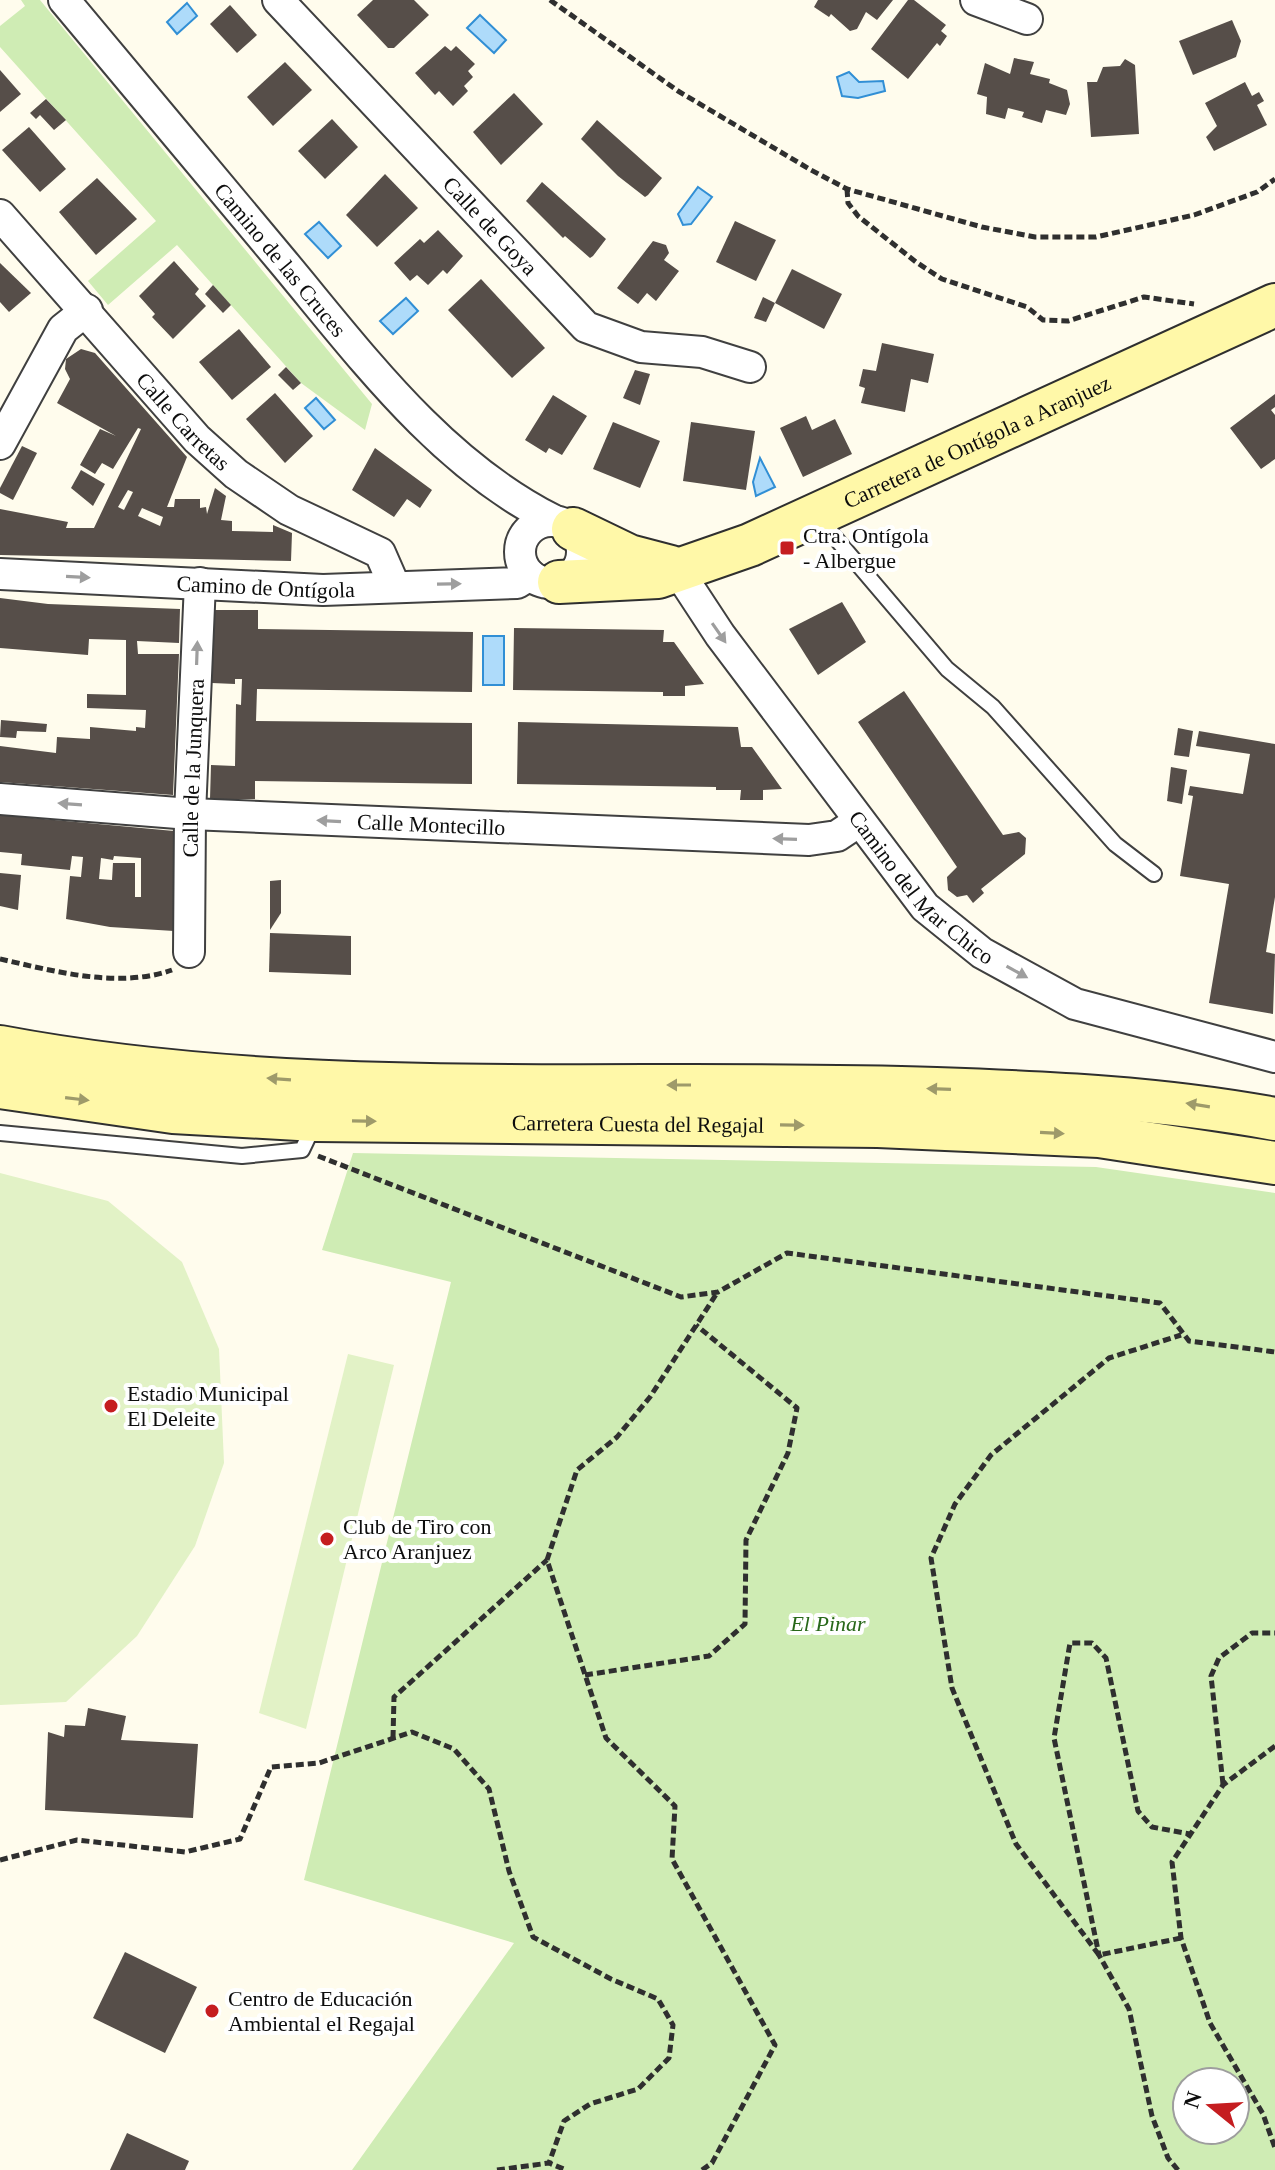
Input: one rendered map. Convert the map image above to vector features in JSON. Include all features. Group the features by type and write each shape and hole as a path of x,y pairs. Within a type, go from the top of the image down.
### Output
{"main road":[{"name":"Carretera de Ontígola a Aranjuez","path":"544,579 658,577 676,568 750,545 824,514 1275,305"},
{"path":"563,525 629,556 676,568"},
{"name":"Carretera Cuesta del Regajal","path":"0,1047 176,1072 322,1082 877,1087 1089,1094 1197,1104 1275,1119"},
{"name":"Carretera Cuesta del Regajal","path":"0,1087 309,1135 878,1126 1099,1136 1275,1163"}],"street":[{"name":"Camino de las Cruces","path":"64,0 360,355 453,456 514,501 563,525"},
{"name":"Calle de Goya","path":"278,0 586,327 641,347 702,352 750,367"},
{"path":"976,0 1027,19"},
{"name":"Calle Carretas","path":"0,215 87,310 197,439 236,474 289,510 380,553 394,585"},
{"path":"0,444 63,329 87,310"},
{"path":"514,501 520,556 544,579 577,570 581,559 582,548 563,525 532,527 520,545"},
{"name":"Camino del Mar Chico","path":"676,568 720,635 925,907 982,953 1075,1004 1275,1057"},
{"name":"Camino de Ontígola","path":"0,574 323,590 394,585 517,583 544,579"},
{"name":"Calle de la Junquera","path":"189,952 190,814 200,583"},
{"name":"Calle Montecillo","path":"0,799 190,814 809,840 837,836 858,822"}],"lane":[{"path":"824,514 832,534 947,669 993,707 1115,844 1154,874"},
{"path":"0,1133 242,1156 309,1135"}],"path":[{"path":"550,0 678,91 847,189 982,227 1035,237 1096,237 1194,215 1257,192 1275,179"},
{"path":"847,189 848,203 858,216 916,262 942,279 1027,307 1043,320 1068,321 1144,297 1203,306 1222,331"},
{"path":"0,959 77,976 156,976 181,967 189,952"},
{"path":"309,1135 654,1288 681,1297 718,1292 787,1253 1160,1303 1181,1335 1189,1341 1275,1352"},
{"path":"393,1738 394,1697 547,1560 577,1470 617,1437 650,1397 718,1292"},
{"path":"585,1675 709,1656 745,1624 746,1540 788,1453 797,1408 696,1325"},
{"path":"1178,2170 1168,2158 1152,2116 1129,2009 1099,1955 1016,1844 952,1688 931,1558 955,1504 991,1455 1109,1358 1181,1335"},
{"path":"547,1560 606,1738 675,1806 672,1859 775,2045 712,2163 702,2170"},
{"path":"1223,1785 1211,1676 1219,1658 1252,1633 1275,1633"},
{"path":"1099,1955 1054,1738 1070,1643 1092,1643 1106,1658 1138,1811 1152,1827 1190,1834"},
{"path":"0,1860 77,1840 185,1852 240,1839 271,1767 319,1763 412,1732 454,1749 489,1789 509,1871 533,1937 658,1999 673,2025 669,2058 638,2089 590,2104 564,2121 549,2163"},
{"path":"1275,1746 1223,1785 1172,1862 1181,1938 1210,2023 1263,2114 1275,2148"},
{"path":"1099,1955 1181,1938"},
{"path":"497,2170 549,2163 566,2170"}],"green space":[{"path":"21,0 40,0 372,404 365,430 301,383 177,245 108,305 88,281 156,221 0,47 0,26 25,6"},
{"name":"El Pinar","path":"353,1153 1096,1167 1275,1193 1275,2170 352,2170 514,1943 304,1880 451,1282 322,1250"},
{"name":"Estadio Municipal El Deleite","path":"0,1173 108,1201 182,1262 219,1349 224,1463 195,1546 137,1636 66,1702 0,1705"},
{"name":"Club de Tiro con Arco Aranjuez","path":"348,1354 394,1365 306,1729 259,1713"}],"water":[{"path":"187,3 197,16 177,34 167,22"},
{"path":"480,15 506,40 494,53 467,28"},
{"path":"849,72 859,82 883,81 885,91 858,98 842,96 837,77"},
{"path":"698,187 712,197 691,224 683,225 678,214"},
{"path":"319,222 341,246 328,258 305,234"},
{"path":"406,298 418,311 393,334 380,321"},
{"path":"316,398 335,420 324,429 305,408"},
{"path":"760,458 775,487 756,496 753,482"},
{"path":"483,636 504,636 504,685 483,685"}],"building":[{"path":"373,0 414,0 429,15 394,48 388,48 357,15"},
{"path":"818,0 893,0 877,20 866,12 857,29 850,31 831,14 829,17 814,7"},
{"path":"908,0 914,0 946,25 941,31 947,36 940,46 937,43 908,79 871,49"},
{"path":"230,5 257,35 237,53 210,24"},
{"path":"1232,20 1241,41 1236,57 1193,75 1179,41"},
{"path":"445,46 451,51 456,46 475,64 468,71 473,77 464,86 468,91 453,106 439,91 435,95 415,73"},
{"path":"1014,58 1034,62 1030,74 1050,79 1049,83 1067,90 1070,104 1066,115 1046,110 1042,123 1022,117 1024,112 1008,108 1005,119 986,114 987,97 977,94 985,63 1010,74"},
{"path":"1125,59 1135,65 1139,134 1091,137 1087,82 1097,82 1103,67 1120,66"},
{"path":"285,62 312,90 273,126 247,97"},
{"path":"0,70 21,94 0,112"},
{"path":"1245,82 1252,96 1259,92 1264,101 1257,105 1267,125 1214,151 1206,137 1217,126 1205,103"},
{"path":"514,93 543,124 501,165 473,132"},
{"path":"46,99 66,120 54,130 40,115 36,119 30,113"},
{"path":"332,119 358,147 325,179 298,151"},
{"path":"597,120 662,178 645,197 618,176 581,139"},
{"path":"29,127 66,169 40,192 2,150"},
{"path":"385,174 418,208 377,247 346,215"},
{"path":"97,178 137,219 96,255 59,212"},
{"path":"542,182 606,239 590,258 565,236 563,238 526,201"},
{"path":"735,221 776,240 756,281 716,262"},
{"path":"438,230 463,256 447,274 443,270 428,285 417,275 410,281 394,263 420,239 424,243"},
{"path":"653,241 666,245 669,253 664,260 679,271 656,301 647,293 638,304 617,288"},
{"path":"174,261 199,289 195,294 206,306 173,339 152,317 155,314 139,296"},
{"path":"0,263 31,293 9,312 0,302"},
{"path":"792,269 842,294 824,329 775,303"},
{"path":"481,279 545,348 512,378 448,310"},
{"path":"213,285 231,305 223,313 205,294"},
{"path":"763,297 775,303 766,322 754,318"},
{"path":"239,329 271,367 232,400 199,362"},
{"path":"882,343 934,354 928,383 911,379 905,412 861,403 865,388 859,386 863,369 876,371"},
{"path":"81,349 95,353 187,457 167,507 174,507 175,499 200,499 200,508 206,507 207,514 215,488 226,496 221,520 232,521 232,531 273,532 273,525 292,533 291,561 0,555 0,509 68,522 66,528 94,528 141,429 138,428 113,469 102,463 95,474 80,465 100,429 116,436 57,403 70,379 65,369 66,359","holes":["128,490 133,492 124,510 118,507","142,508 163,517 160,526 138,516"]},
{"path":"286,367 301,383 293,390 278,375"},
{"path":"635,370 650,374 640,405 623,398"},
{"path":"275,393 313,436 285,463 246,419"},
{"path":"1275,394 1275,407 1271,410 1275,415 1275,459 1261,469 1230,428"},
{"path":"553,395 587,416 562,455 549,448 546,453 525,440"},
{"path":"806,416 812,430 835,419 852,454 803,477 780,428"},
{"path":"613,422 660,441 640,488 593,469"},
{"path":"691,422 755,431 746,490 683,481"},
{"path":"22,446 37,453 13,500 0,493 0,488"},
{"path":"375,448 432,490 420,508 407,499 394,517 352,490"},
{"path":"81,470 105,484 93,506 71,488"},
{"path":"0,598 48,604 180,609 179,643 137,641 138,654 179,654 173,795 0,782 0,746 56,753 57,737 90,739 90,727 136,731 136,727 145,728 146,710 87,708 87,694 126,695 126,640 89,639 88,655 0,648"},
{"path":"842,602 866,642 818,675 789,629"},
{"path":"213,610 258,610 258,629 473,632 472,692 257,689 256,721 472,723 472,784 255,781 255,799 210,799 211,765 235,766 236,704 241,705 242,679 235,679 235,684 212,683"},
{"path":"514,628 664,630 663,642 674,642 704,684 685,686 685,696 663,696 663,692 513,690"},
{"path":"904,691 1003,835 1019,832 1026,838 1025,854 981,889 984,893 973,903 967,895 957,897 948,890 947,877 957,867 858,722"},
{"path":"1,720 47,724 46,732 17,731 16,738 0,737"},
{"path":"518,722 738,727 741,747 752,747 782,789 763,790 763,800 740,800 741,790 716,790 716,787 517,784"},
{"path":"1178,728 1193,731 1189,757 1174,755"},
{"path":"1199,731 1275,744 1275,897 1266,952 1275,954 1273,1014 1209,1003 1229,884 1180,876 1193,796 1188,795 1190,786 1243,794 1250,754 1196,746"},
{"path":"1171,767 1187,770 1182,804 1167,801"},
{"path":"0,815 174,831 174,931 110,927 66,919 70,876 81,877 83,857 72,856 70,870 21,865 22,854 0,852","holes":["101,858 141,858 141,897 135,897 135,863 113,863 112,880 99,879"]},
{"path":"0,873 21,875 18,910 0,906"},
{"path":"281,880 281,913 270,930 270,881"},
{"path":"270,933 351,936 351,975 269,972"},
{"path":"88,1708 126,1716 121,1740 198,1744 193,1818 45,1810 48,1732 64,1737 65,1725 85,1726"},
{"path":"125,1952 197,1987 165,2053 93,2018"},
{"path":"127,2133 189,2161 185,2170 110,2170"}],"place":[{"name":"Ctra. Ontígola - Albergue","path":"787,548"},
{"name":"Estadio Municipal El Deleite","path":"111,1406"},
{"name":"Club de Tiro con Arco Aranjuez","path":"327,1539"},
{"name":"Centro de Educación Ambiental el Regajal","path":"212,2011"}]}
